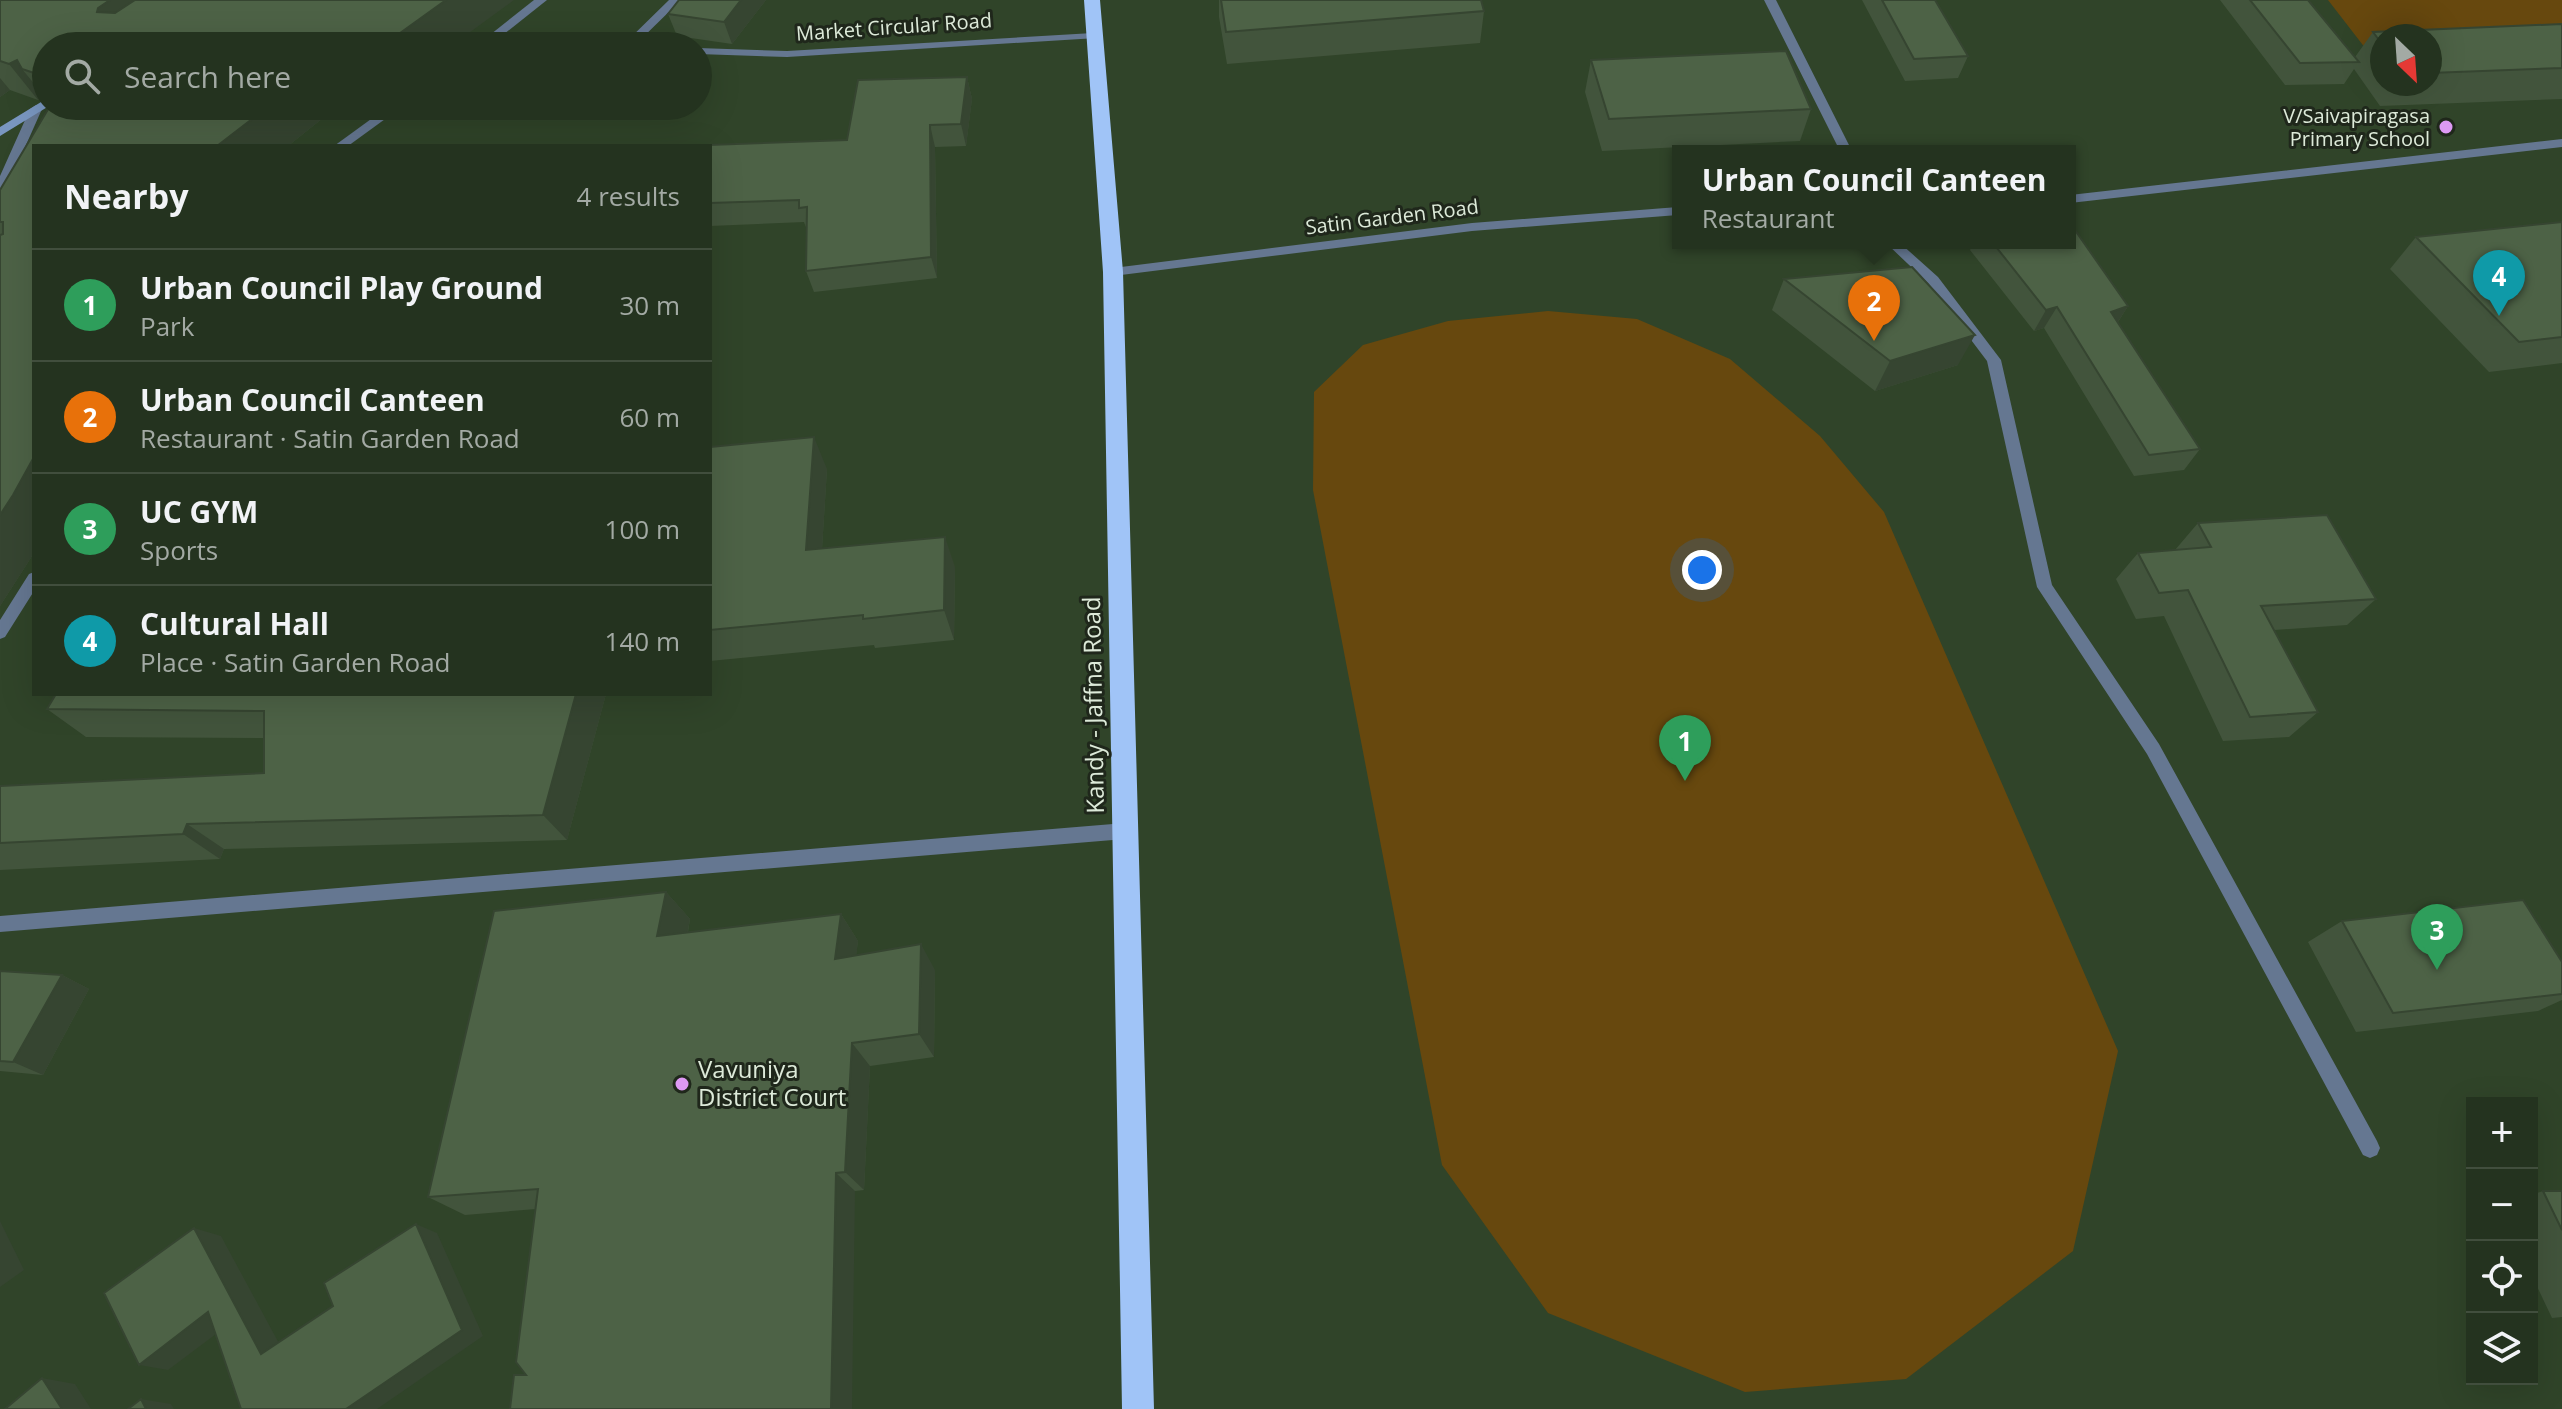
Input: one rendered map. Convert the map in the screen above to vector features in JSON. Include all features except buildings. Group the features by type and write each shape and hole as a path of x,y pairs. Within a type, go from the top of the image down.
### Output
{"highway":[{"name":"Kandy - Jaffna Road","path":"1092,0 1113,272 1138,1409"}],"main road":[{"path":"0,132 32,112"}],"street":[{"path":"500,32 541,0"},
{"path":"642,32 675,0"},
{"path":"1770,0 1843,145"},
{"name":"Market Circular Road","path":"712,51 787,54 1093,36"},
{"path":"0,190 34,120"},
{"path":"343,144 377,120"},
{"path":"2076,198 2562,143"},
{"name":"Satin Garden Road","path":"1113,272 1472,227 1672,211"},
{"path":"1899,249 1933,280 1994,360 2045,587 2153,749 2370,1148"},
{"path":"0,633 32,581"},
{"path":"0,924 1125,831"}],"shaded area":[{"path":"2328,0 2562,0 2562,42 2442,38 2442,24 2370,24 2369,53"},
{"path":"1548,311 1637,319 1730,359 1820,436 1884,512 2118,1051 2073,1251 1906,1379 1745,1392 1548,1313 1442,1165 1313,490 1314,392 1363,345 1448,321"}],"place":[{"name":"V/Saivapiragasa Primary School","path":"2446,127"},
{"name":"Cultural Hall","path":"2499,316"},
{"name":"Urban Council Canteen","path":"1874,341"},
{"name":"Urban Council Play Ground","path":"1685,781"},
{"name":"UC GYM","path":"2437,970"},
{"name":"Vavuniya District Court","path":"682,1084"}]}
